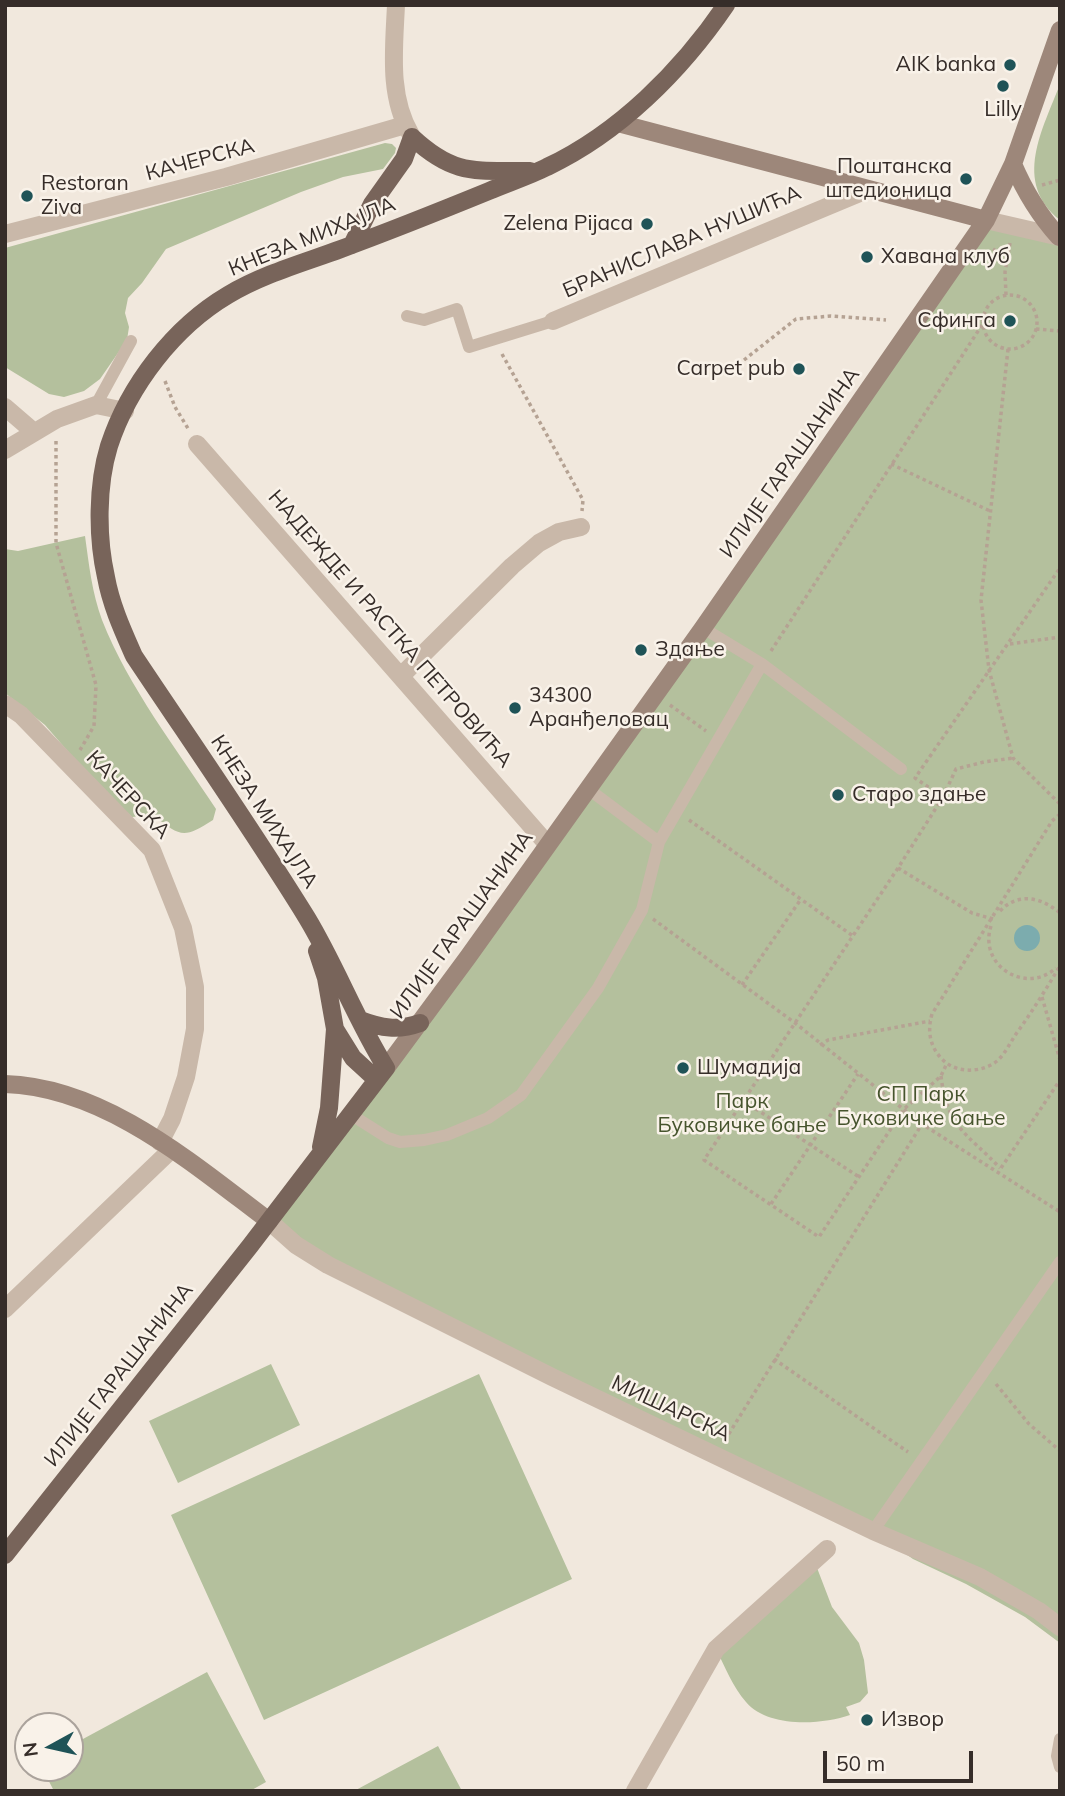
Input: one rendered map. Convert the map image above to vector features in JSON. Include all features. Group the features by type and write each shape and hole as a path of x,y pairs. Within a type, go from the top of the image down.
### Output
{"main road":[{"name":"КНЕЗА МИХАЈЛА","path":"382,1074 335,967 306,917 134,656 117,618 106,578 99,515 109,446 141,380 192,321 229,294 269,274 352,245 538,171 583,147 618,123 681,63 726,5"},
{"path":"409,131 431,155 450,166 538,171"},
{"path":"352,245 372,204 404,159 409,131"},
{"name":"КНЕЗА МИХАЈЛА","path":"306,917 326,978 335,1029 353,1058 382,1074"},
{"path":"360,1020 386,1028 408,1027 420,1023"},
{"path":"319,1153 330,1108 335,1029"},
{"name":"ИЛИЈЕ ГАРАШАНИНА","path":"5,1555 382,1074"}],"street":[{"path":"396,5 395,89 409,131"},
{"name":"ИЛИЈЕ ГАРАШАНИНА","path":"382,1074 703,628 986,220 1013,164 1060,30"},
{"path":"618,123 867,190 1059,237"},
{"name":"КАЧЕРСКА","path":"5,234 409,131"},
{"path":"1013,164 1027,196 1041,218 1059,237"},
{"name":"БРАНИСЛАВА НУШИЋА","path":"553,321 867,190"},
{"path":"5,450 57,419 96,405 125,411"},
{"path":"5,407 34,432"},
{"name":"НАДЕЖДЕ И РАСТКА ПЕТРОВИЋА","path":"197,444 402,675 548,845"},
{"path":"402,675 539,542 559,532 581,527"},
{"name":"КАЧЕРСКА","path":"5,704 21,715 152,850 183,928 195,987 195,1029 186,1077 166,1146"},
{"path":"5,1084 64,1094 89,1102 166,1146 269,1221"},
{"path":"5,1309 166,1146"},
{"name":"МИШАРСКА","path":"269,1221 296,1245 328,1265 552,1377 873,1531 980,1577 1039,1611 1060,1627"},
{"path":"635,1791 716,1649 827,1549"}],"lane":[{"path":"407,316 424,320 457,309 470,347 553,321"},
{"path":"96,405 131,341"},
{"path":"703,628 762,664 901,769"},
{"path":"350,1114 388,1138 400,1142 424,1140 447,1135 488,1118 521,1095 598,988 642,910 659,842 762,664"},
{"path":"587,788 659,842"},
{"path":"873,1531 1060,1262"},
{"path":"1060,1739 1057,1756 1060,1767"}],"path":[{"path":"1037,187 1060,180"},
{"path":"1006,295 1010,241"},
{"path":"993,249 1007,258"},
{"path":"762,664 982,325 988,305 996,298 1017,296 1027,301 1037,319 1036,330 1026,344 1008,349 991,342 982,325"},
{"path":"744,360 796,319 831,316 886,320"},
{"path":"1036,330 1060,331"},
{"path":"495,339 531,410 583,500 581,527"},
{"path":"1008,349 981,600 989,670 1013,758 1060,804"},
{"path":"157,360 175,407 197,444"},
{"path":"57,419 56,543 96,685 94,726 71,766"},
{"path":"891,464 991,511"},
{"path":"943,797 915,778 1060,568"},
{"path":"1008,644 1060,638"},
{"path":"668,704 717,739"},
{"path":"947,1063 941,1076 904,1109 820,1237 704,1160 898,869 943,797 956,769 1013,758"},
{"path":"677,811 853,936"},
{"path":"1060,814 1052,821 938,1004 930,1021 930,1038 935,1050 947,1063 964,1070 987,1067 997,1061 1042,997 1060,965"},
{"path":"898,869 972,913 993,919"},
{"path":"1060,912 1048,902 1032,898 1017,900 1003,907 993,919 988,934 990,950 997,964 1009,975 1024,979 1040,978 1060,965"},
{"path":"742,985 801,899"},
{"path":"642,910 795,1023 922,1124 1060,1212"},
{"path":"1042,997 1060,1060"},
{"path":"820,1045 828,1041 930,1021"},
{"path":"771,1204 858,1074"},
{"path":"941,1076 943,1098 953,1120 1000,1168"},
{"path":"997,1174 1060,1080"},
{"path":"744,1101 859,1178"},
{"path":"715,1455 922,1124"},
{"path":"774,1359 921,1462"},
{"path":"984,1370 1029,1424 1060,1450"}],"green space":[{"path":"1060,84 1060,220 1046,205 1037,189 1034,172 1040,137"},
{"path":"385,143 396,148 383,169 343,177 301,192 166,249 128,298 125,313 129,327 127,340 100,379 84,391 64,397 49,394 5,367 5,248"},
{"name":"Парк Буковичке бање","path":"986,220 1060,237 1060,1643 1025,1617 966,1584 913,1559 873,1531 309,1254 269,1221"},
{"path":"85,536 96,600 113,645 154,717 216,809 213,820 188,833 170,828 153,815 132,817 96,784 45,725 5,693 5,549 18,551"},
{"path":"271,1364 300,1425 178,1483 149,1421"},
{"path":"479,1374 572,1579 264,1720 171,1515"},
{"path":"814,1560 832,1607 859,1643 868,1693 860,1702 846,1707 850,1715 825,1721 781,1720 767,1716 746,1702 716,1649"},
{"path":"207,1672 266,1782 250,1791 54,1791 49,1782 84,1782 84,1738"},
{"path":"438,1746 462,1791 354,1791"}],"water":[{"path":"1027,925 1036,929 1040,938 1036,947 1027,951 1018,947 1014,938 1018,929"}],"place":[{"name":"AIK banka","path":"1010,65"},
{"name":"Lilly","path":"1003,86"},
{"name":"Поштанска штедионица","path":"966,179"},
{"name":"Restoran Ziva","path":"27,196"},
{"name":"Zelena Pijaca","path":"647,224"},
{"name":"Хавана клуб","path":"867,257"},
{"name":"Сфинга","path":"1010,321"},
{"name":"Carpet pub","path":"799,369"},
{"name":"Здање","path":"641,650"},
{"name":"34300 Аранђеловац","path":"515,708"},
{"name":"Старо здање","path":"838,795"},
{"name":"Шумадија","path":"683,1068"},
{"name":"Извор","path":"867,1720"}],"park label":[{"name":"СП Парк Буковичке бање","path":"921,1107"}]}
